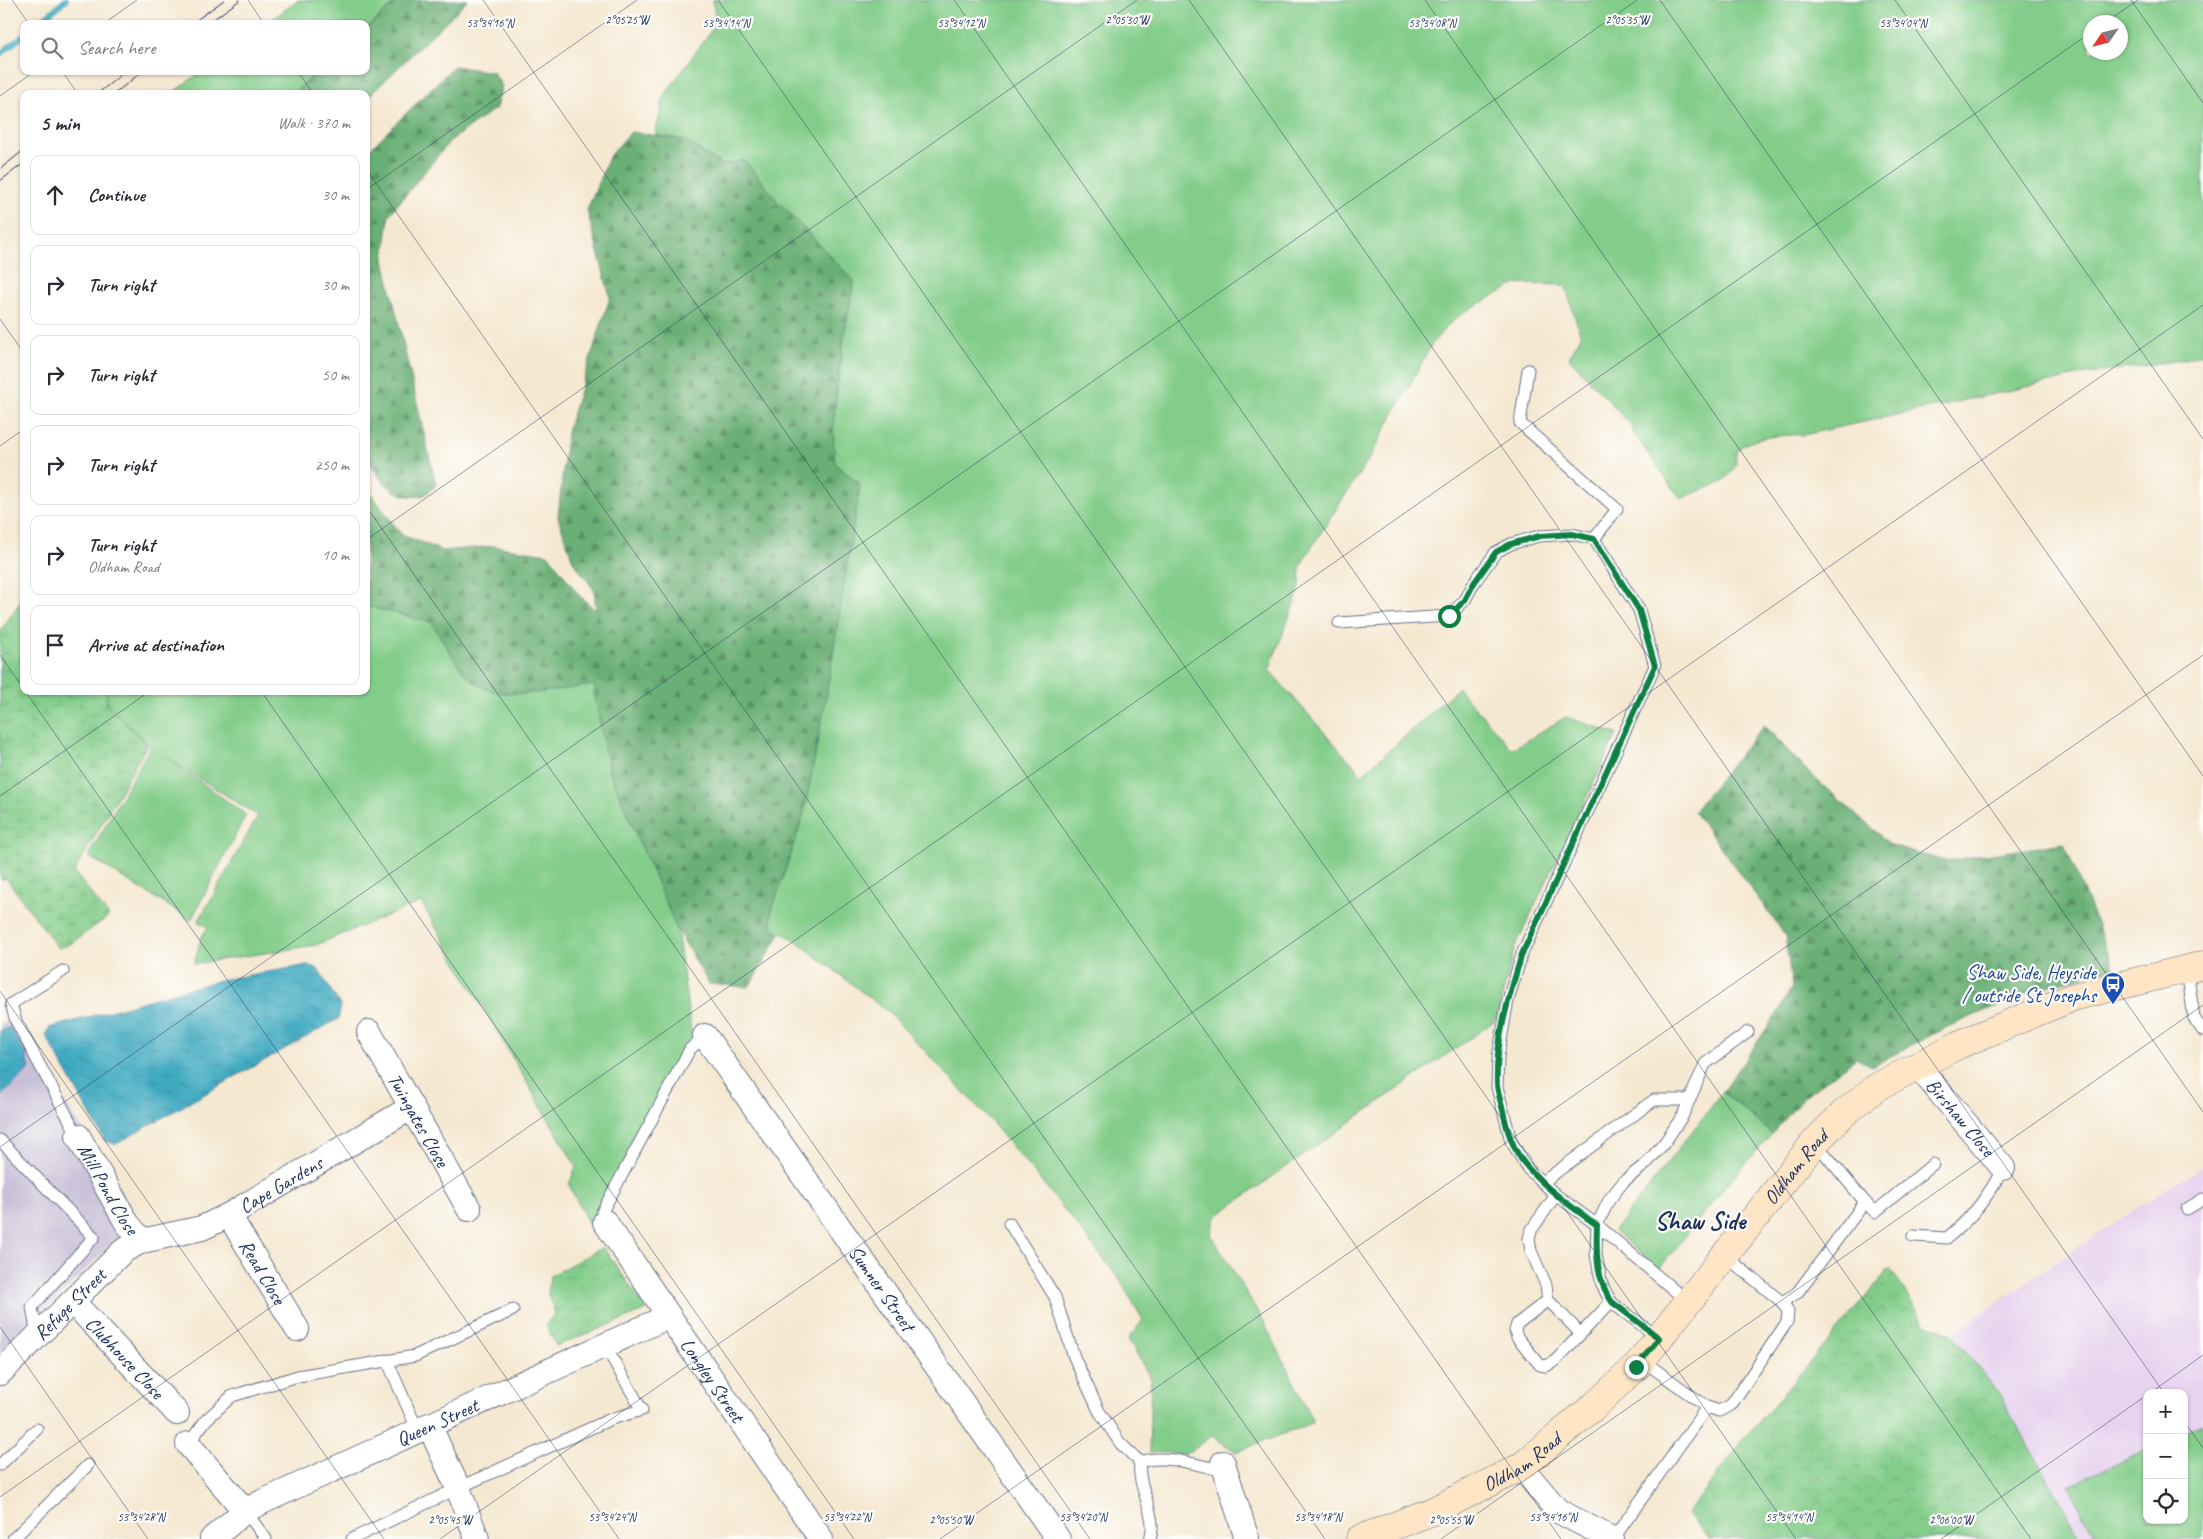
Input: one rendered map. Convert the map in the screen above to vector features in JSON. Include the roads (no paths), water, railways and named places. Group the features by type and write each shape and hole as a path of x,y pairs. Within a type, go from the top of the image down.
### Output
{"main road":[{"name":"Oldham Road","path":"1360,1539 1433,1511 1520,1466 1592,1408 1642,1360 1815,1142 1843,1114 1877,1087 1958,1045 2073,997 2195,967"}],"street":[{"name":"Twingates Close","path":"369,1032 469,1209"},
{"name":"Sumner Street","path":"704,1036 1058,1539"},
{"name":"Birshaw Close","path":"1917,1065 2002,1168"},
{"name":"Cape Gardens","path":"142,1241 202,1228 229,1215 412,1107"},
{"name":"Mill Pond Close","path":"78,1136 127,1223 142,1241"},
{"name":"Read Close","path":"229,1215 297,1329"},
{"name":"Longley Street","path":"605,1222 821,1539"},
{"name":"Refuge Street","path":"0,1372 123,1251 142,1241"},
{"name":"Clubhouse Close","path":"72,1302 177,1413"},
{"name":"Queen Street","path":"212,1539 245,1511 604,1344 669,1316"},
{"path":"424,1428 458,1488 477,1539"},
{"path":"188,1444 245,1511"},
{"path":"1520,1466 1558,1512 1613,1539"},
{"path":"1224,1467 1247,1539"}],"lane":[{"path":"1528,370 1520,424 1617,509 1594,539"},
{"path":"1339,623 1449,616 1465,600 1474,583 1496,552 1511,544 1540,536 1572,534 1594,539 1639,610 1655,666 1522,954 1508,1000 1498,1057 1497,1087 1511,1141 1528,1168 1556,1195 1597,1225 1688,1301"},
{"path":"2195,967 2194,1018 2203,1031"},
{"path":"63,971 12,1004 16,1021 78,1136"},
{"path":"1659,1338 1612,1302 1602,1285 1596,1255 1597,1225 1609,1200 1624,1181 1646,1164 1665,1142 1683,1115 1705,1064 1748,1032"},
{"path":"605,1222 602,1212 690,1049 704,1036"},
{"path":"1543,1182 1654,1100 1690,1100"},
{"path":"0,1140 94,1237 32,1307 37,1337"},
{"path":"1815,1142 1875,1212 1933,1164"},
{"path":"1913,1236 1947,1238 1970,1219 1984,1201 2002,1168"},
{"path":"1556,1195 1532,1229 1530,1238 1531,1252 1546,1285 1548,1300 1580,1333"},
{"path":"2187,1209 2203,1199"},
{"path":"1782,1302 1797,1293 1865,1202"},
{"path":"1010,1223 1054,1296 1074,1357 1099,1411 1120,1443 1140,1462"},
{"path":"1642,1360 1708,1407 1719,1411 1731,1405 1787,1322 1788,1311 1782,1302 1724,1255"},
{"path":"1548,1300 1517,1324 1515,1331 1540,1365 1551,1364 1612,1302"},
{"path":"188,1444 206,1420 232,1396 298,1376 415,1356 513,1310"},
{"path":"352,1539 458,1488 611,1419 642,1410 604,1344"},
{"path":"387,1360 424,1428"},
{"path":"1613,1539 1708,1407"},
{"path":"0,1465 37,1429"},
{"path":"1140,1462 1147,1459 1162,1459 1224,1467"},
{"path":"1140,1462 1139,1478 1153,1532 1150,1539"},
{"path":"13,1539 88,1465"},
{"path":"245,1511 266,1539"}],"water":[{"path":"308,965 318,969 341,1007 338,1019 116,1144 105,1141 46,1036 49,1028 220,980"},
{"path":"10,1027 26,1055 30,1068 0,1097 0,1031"}],"waterway":[{"path":"42,20 66,0"},
{"path":"0,54 20,38"}],"tram line":[{"path":"196,20 224,0"},
{"path":"212,20 240,0"},
{"path":"102,90 121,75"},
{"path":"119,90 138,75"},
{"path":"0,169 20,153"},
{"path":"0,181 20,166"}],"place":[{"name":"Shaw Side, Heyside / outside St Josephs","path":"2113,1005"}],"district":[{"name":"Shaw Side","path":"1700,1220"}]}
